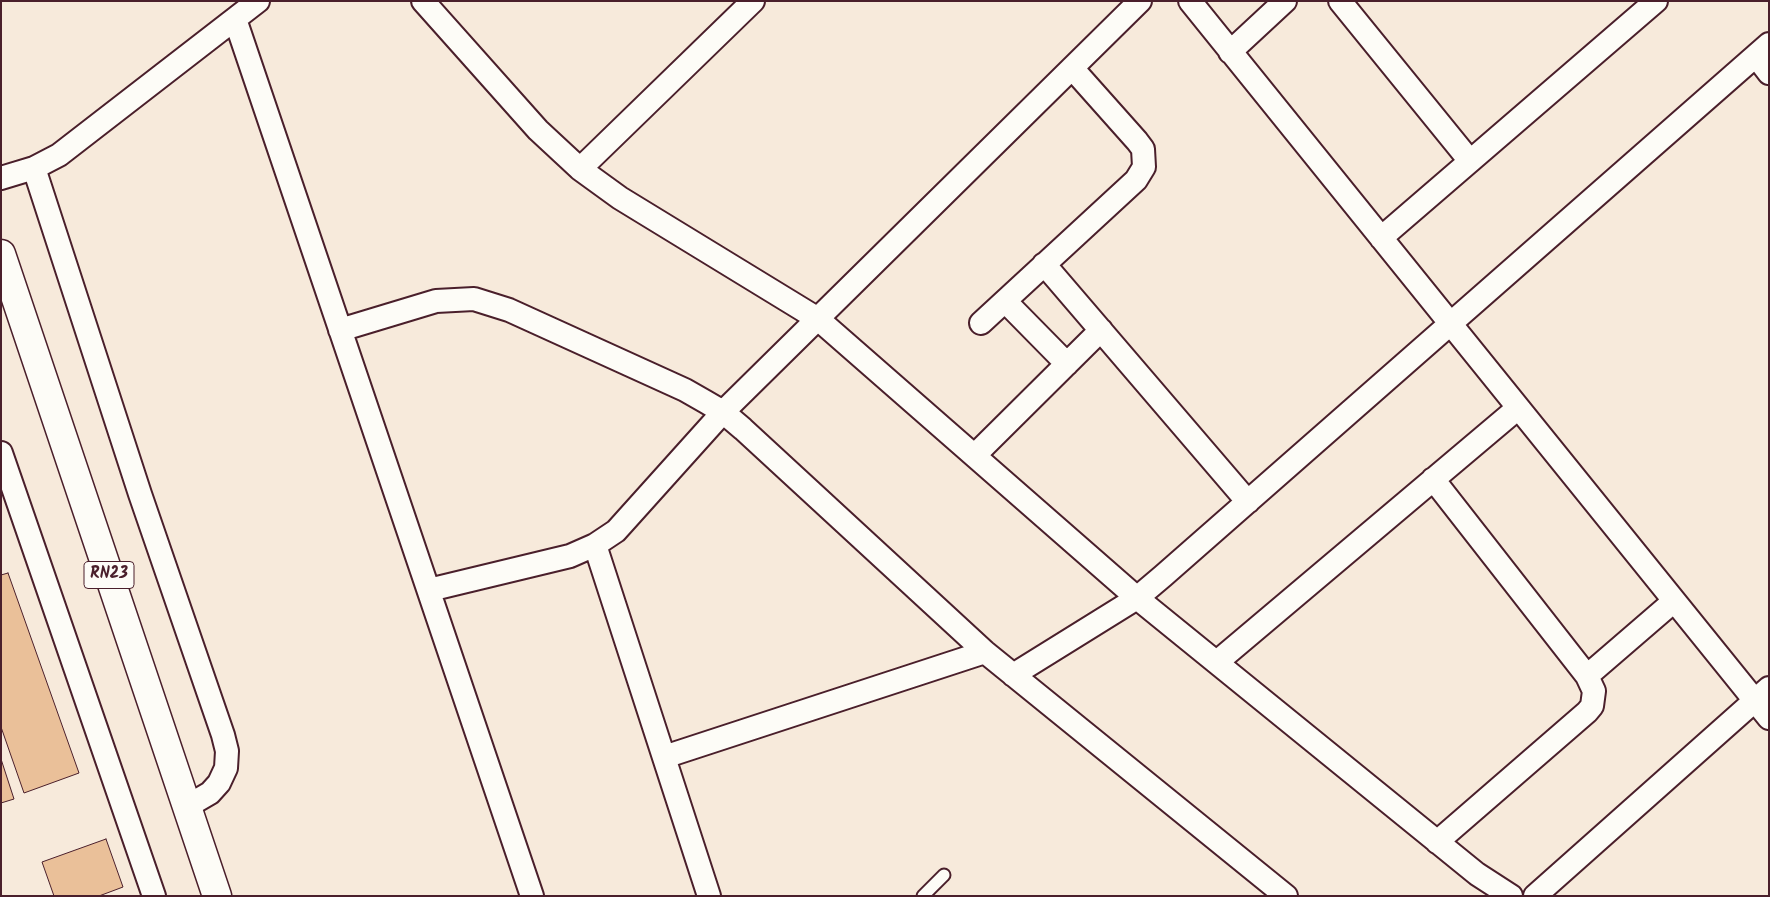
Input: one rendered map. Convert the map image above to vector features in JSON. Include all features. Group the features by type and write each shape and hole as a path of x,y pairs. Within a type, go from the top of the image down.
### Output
{"main road":[{"name":"RN23","path":"1,254 217,896"}],"street":[{"path":"1,178 34,168 59,155 258,1"},
{"path":"423,1 538,130 580,169 620,198 818,319 975,454 1136,598 1477,874 1511,896"},
{"path":"580,169 753,1"},
{"path":"429,590 570,556 595,546 616,530 723,412 1140,1"},
{"path":"1190,1 1674,601 1762,694 1769,718"},
{"path":"1230,52 1285,1"},
{"path":"1340,1 1470,161"},
{"path":"1381,238 1656,1"},
{"path":"235,19 532,896"},
{"path":"1013,676 1136,598 1450,324 1764,58"},
{"path":"981,323 1136,180 1144,166 1143,149 1137,140 1072,68"},
{"path":"34,168 137,484 227,751 226,768 219,783 210,792 186,807"},
{"path":"1044,264 1248,502"},
{"path":"340,330 436,301 474,299 509,310 685,390 723,412 985,652 1286,896"},
{"path":"1005,301 1067,364"},
{"path":"975,454 1100,330"},
{"path":"1217,662 1518,408"},
{"path":"1,453 11,508 154,896"},
{"path":"1433,479 1587,676 1594,691 1592,706 1587,712 1437,842"},
{"path":"595,546 710,896"},
{"path":"1587,676 1674,601"},
{"path":"664,757 985,652"},
{"path":"1535,896 1762,694"}],"lane":[{"path":"923,896 944,875"}],"building":[{"path":"8,573 79,773 24,793 1,727 1,575"},
{"path":"1,759 14,799 1,803"},
{"path":"106,839 123,887 99,896 54,896 42,862"}]}
